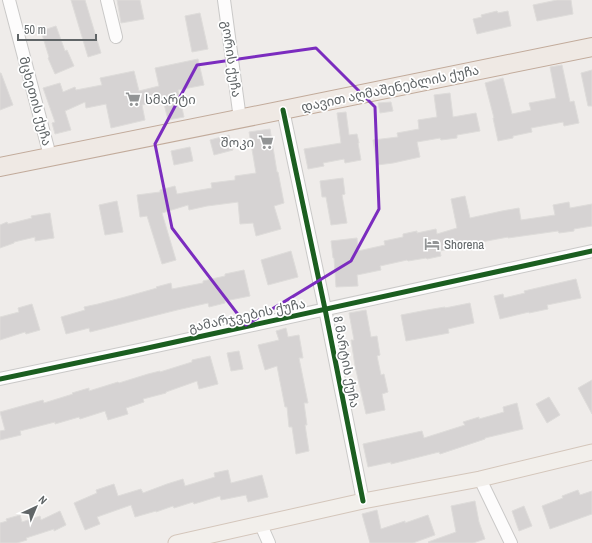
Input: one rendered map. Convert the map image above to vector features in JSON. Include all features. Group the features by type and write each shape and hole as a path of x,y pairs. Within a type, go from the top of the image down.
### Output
{"highway":[{"name":"დავით აღმაშენებლის ქუჩა","path":"0,167 592,47"}],"main road":[{"path":"176,543 363,501 480,479 592,452"}],"street":[{"name":"მცხეთის ქუჩა","path":"9,0 50,156"},
{"path":"107,0 116,37"},
{"name":"გორის ქუჩა","path":"224,0 240,119"},
{"name":"8 მარტის ქუჩა","path":"283,110 325,309 363,501"},
{"name":"გამარჯვების ქუჩა","path":"0,379 592,251"},
{"path":"480,479 511,543"},
{"path":"261,525 269,543"}],"highlighted area":[{"path":"316,48 375,107 379,209 351,261 246,325 172,228 155,144 197,65"}],"building":[{"path":"71,0 85,0 101,53 88,57"},
{"path":"117,0 140,0 144,19 121,23"},
{"path":"557,0 571,0 573,14 537,21 533,5"},
{"path":"497,11 498,13 508,11 511,26 477,34 473,19 482,17 481,15"},
{"path":"200,13 208,49 192,52 185,16"},
{"path":"56,26 65,51 67,50 74,66 55,74 48,58 49,57 41,31"},
{"path":"198,59 204,85 178,90 184,117 168,120 163,100 142,105 145,120 111,128 106,104 86,108 85,102 65,111 71,130 55,134 52,123 55,122 43,88 60,83 63,92 75,87 76,90 102,85 100,78 134,71 139,91 159,86 155,68"},
{"path":"562,65 570,102 574,101 579,123 564,126 563,122 531,128 532,132 498,141 485,83 503,78 512,114 531,110 529,103 556,98 550,67"},
{"path":"592,70 592,106 588,106 581,73"},
{"path":"0,73 13,105 0,110"},
{"path":"450,93 453,117 476,113 480,131 457,135 457,138 441,140 440,138 417,142 420,157 377,165 373,140 398,137 397,133 419,129 418,120 437,117 434,95"},
{"path":"391,102 393,111 380,113 378,103"},
{"path":"346,112 349,135 357,134 361,160 345,163 344,159 323,163 324,166 308,169 304,149 341,143 337,113"},
{"path":"270,129 284,203 274,206 281,229 256,236 253,223 240,224 238,202 189,210 188,205 162,213 176,260 162,264 147,216 140,217 137,195 160,192 160,190 175,186 177,194 212,188 211,183 235,180 235,176 256,173 249,132"},
{"path":"229,135 233,150 214,155 210,140"},
{"path":"190,147 193,161 174,165 171,151"},
{"path":"343,178 345,194 342,195 347,223 331,225 326,197 322,197 320,181"},
{"path":"465,196 470,218 519,208 521,220 555,215 553,205 569,202 570,208 592,204 592,226 574,229 574,231 559,233 558,231 508,237 460,246 440,251 441,256 427,259 407,260 380,266 381,270 357,275 358,286 336,287 331,241 357,238 358,251 385,245 384,241 403,237 403,234 436,229 437,234 457,228 451,199"},
{"path":"117,201 123,232 105,235 99,205"},
{"path":"50,213 54,238 35,241 35,237 14,242 0,248 0,225 7,222 8,224 32,218 31,216"},
{"path":"291,251 298,277 268,285 261,260"},
{"path":"244,270 250,296 225,301 225,303 209,307 208,303 90,332 89,328 66,334 61,317 85,310 84,307 125,297 171,283 172,289 203,283 203,281 225,276 225,274"},
{"path":"576,279 581,298 547,305 548,309 500,319 494,296 503,294 504,298 525,293 524,291"},
{"path":"470,303 474,323 448,329 449,333 406,341 401,315"},
{"path":"32,304 40,330 26,334 25,332 0,340 0,317 19,312 18,308"},
{"path":"366,310 371,337 377,336 380,355 377,356 381,375 384,374 388,392 382,394 385,410 366,414 355,366 351,340 354,340 349,313"},
{"path":"286,328 288,337 299,335 303,358 299,358 308,403 304,403 307,425 305,425 309,451 296,454 292,427 289,427 287,407 285,407 277,366 265,370 258,345 279,340 276,331"},
{"path":"239,351 243,369 231,371 227,353"},
{"path":"210,356 218,384 199,389 197,381 166,393 143,399 144,402 126,408 128,414 108,420 105,411 80,419 79,417 55,424 55,422 20,431 21,435 0,440 0,431 5,430 0,412 43,400 44,403 89,388 89,391 118,382 119,383 192,362 192,360"},
{"path":"592,380 592,414 578,388"},
{"path":"549,397 560,415 547,423 536,404"},
{"path":"517,403 523,429 485,438 440,454 439,452 391,464 391,462 368,467 363,444 422,431 424,438 465,425 463,422 504,412 503,407"},
{"path":"228,470 231,483 262,475 268,497 248,502 246,495 221,500 220,496 194,504 193,502 174,508 173,506 135,517 131,505 97,517 100,524 85,530 74,503 97,493 96,490 114,484 118,496 141,489 143,493 183,479 185,486 215,477 214,473"},
{"path":"578,490 580,495 592,491 592,514 550,529 542,506 563,498 562,496"},
{"path":"475,501 479,522 485,539 473,543 428,542 456,532 451,506"},
{"path":"524,506 532,526 519,531 512,511"},
{"path":"377,510 381,529 428,515 435,535 413,543 370,543 362,514"},
{"path":"60,511 66,525 54,531 54,529 26,538 27,540 17,543 0,543 0,523 7,521 6,519 20,515 22,522 40,516 41,520"}],"cycle path":[{"path":"283,110 325,309 363,501"},
{"path":"0,379 592,251"}],"place":[{"name":"სმარტი","path":"133,99"},
{"name":"შოკი","path":"266,142"},
{"name":"Shorena","path":"432,244"}]}
